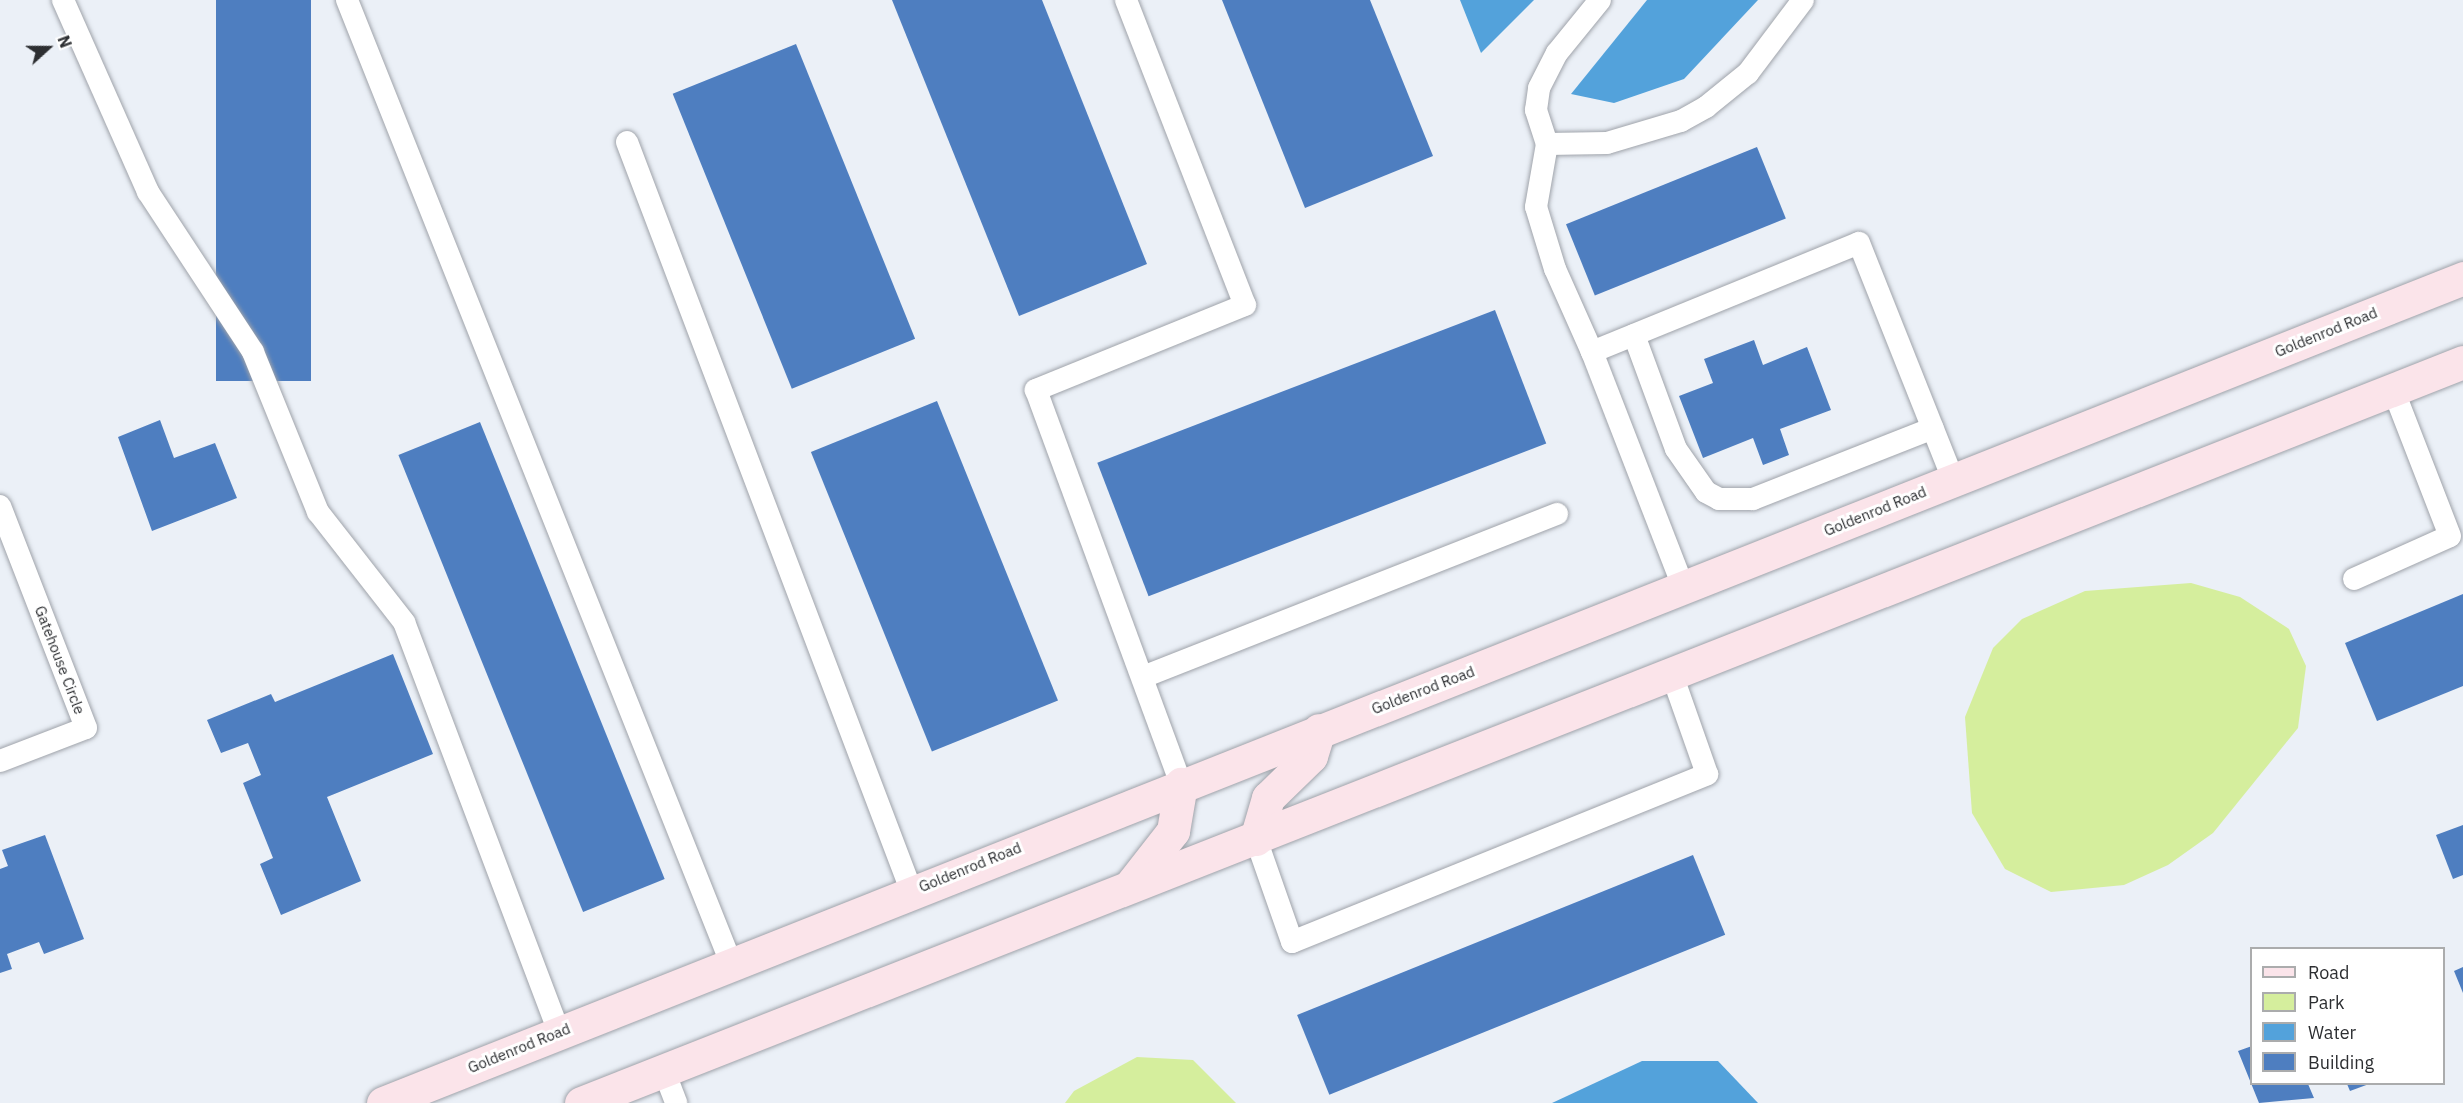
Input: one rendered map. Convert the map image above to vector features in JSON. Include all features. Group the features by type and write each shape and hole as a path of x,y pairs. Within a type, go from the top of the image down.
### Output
{"main road":[{"name":"Goldenrod Road","path":"383,1103 911,890 1684,589 1953,479 2463,278"},
{"path":"581,1103 2463,362"},
{"path":"1256,839 1268,798 1311,756 1319,730"},
{"path":"1129,887 1173,831 1181,784"}],"lane":[{"path":"63,0 148,192 253,352 318,512 404,622 559,1032"},
{"path":"346,0 731,963"},
{"path":"1126,0 1245,305 1036,390 1181,784"},
{"path":"1600,0 1557,53 1539,88 1538,126 1547,144 1536,207 1555,269 1592,352 1684,589"},
{"path":"1547,144 1607,142 1681,121 1706,107 1748,73 1803,0"},
{"path":"627,142 911,890"},
{"path":"1592,352 1859,243 1953,479"},
{"path":"1634,335 1676,448 1706,492 1719,499 1753,499 1933,428"},
{"path":"2354,579 2450,536 2393,389"},
{"name":"Gatehouse Circle","path":"0,506 86,728 0,761"},
{"path":"1143,677 1557,514"},
{"path":"1256,839 1292,942 1707,774 1671,672"},
{"path":"664,1071 676,1103"}],"green space":[{"path":"2191,583 2240,597 2289,629 2306,666 2298,728 2213,833 2168,865 2124,885 2051,892 2005,869 1972,813 1965,717 1993,648 2022,619 2085,591"},
{"path":"1137,1057 1193,1060 1236,1103 1065,1103 1074,1091"}],"water":[{"path":"1460,0 1534,0 1481,53"},
{"path":"1647,0 1758,0 1684,79 1614,103 1571,94"},
{"path":"1642,1061 1718,1061 1758,1103 1552,1103"}],"building":[{"path":"216,0 311,0 311,381 216,381"},
{"path":"892,0 1042,0 1147,264 1019,316"},
{"path":"1222,0 1370,0 1433,156 1305,208"},
{"path":"796,44 915,339 792,389 673,94"},
{"path":"1757,147 1786,218 1595,296 1566,224"},
{"path":"1495,310 1546,444 1149,596 1097,463"},
{"path":"1754,340 1763,365 1807,347 1831,410 1780,429 1789,455 1763,465 1753,438 1703,458 1679,396 1713,383 1704,359"},
{"path":"937,401 1058,700 932,751 811,452"},
{"path":"160,420 174,458 215,443 237,498 152,531 118,437"},
{"path":"480,422 665,879 583,912 398,455"},
{"path":"2463,594 2463,686 2377,721 2345,643"},
{"path":"393,654 433,754 327,797 361,881 281,915 260,864 273,858 243,783 261,775 248,743 221,753 207,720 271,694 275,702"},
{"path":"2463,825 2463,875 2453,879 2436,835"},
{"path":"45,835 84,939 44,954 39,942 7,954 12,969 0,973 0,869 8,866 2,850"},
{"path":"1693,855 1725,935 1329,1095 1297,1015"},
{"path":"2463,967 2463,993 2454,971"},
{"path":"2250,1047 2250,1081 2238,1051"},
{"path":"2252,1085 2308,1085 2314,1098 2259,1103"},
{"path":"2347,1085 2366,1085 2350,1091"}]}
